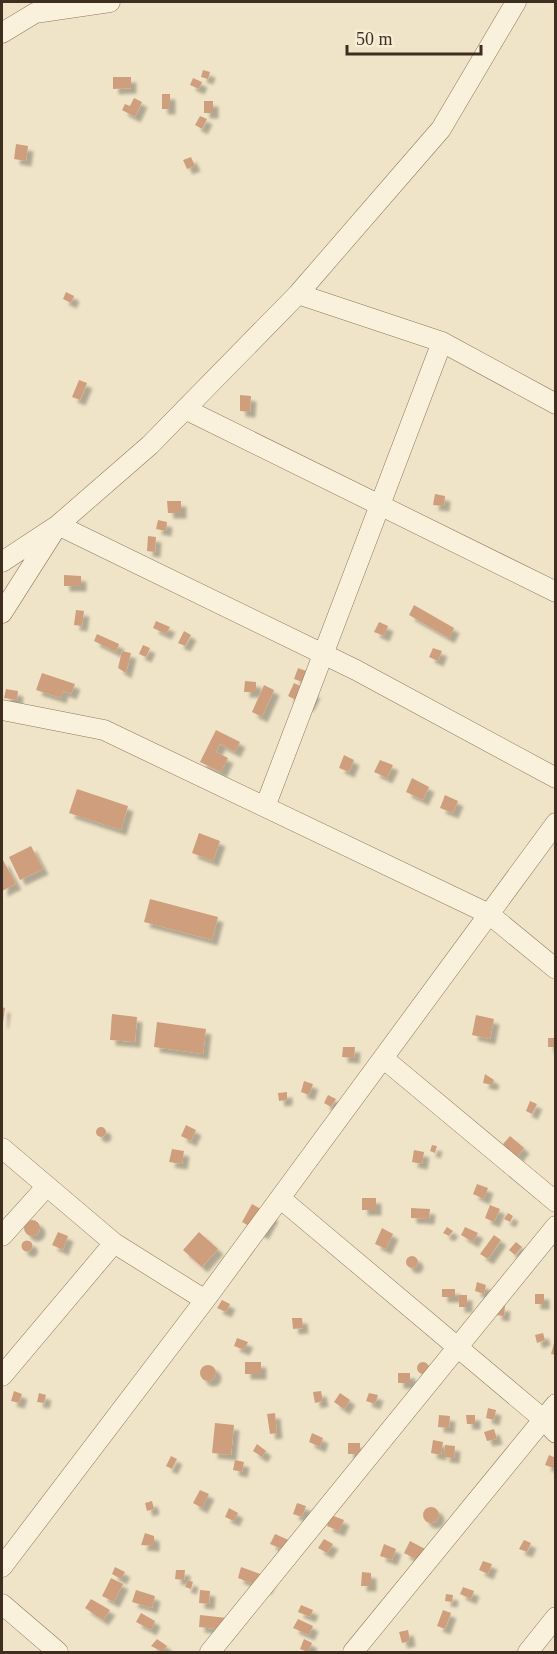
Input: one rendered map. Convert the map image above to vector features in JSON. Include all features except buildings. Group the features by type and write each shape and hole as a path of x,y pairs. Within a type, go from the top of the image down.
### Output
{"street":[{"path":"2,33 35,13 110,2"},
{"path":"2,562 58,525 150,445 298,294 441,129 516,2"},
{"path":"298,294 442,342 555,404"},
{"path":"265,807 442,342"},
{"path":"185,409 555,591"},
{"path":"2,614 58,525"},
{"path":"58,525 323,654 555,778"},
{"path":"2,710 104,730 489,914 555,969"},
{"path":"2,1567 206,1300 555,823"},
{"path":"383,1058 555,1202"},
{"path":"2,1148 114,1243 206,1300"},
{"path":"2,1236 47,1186"},
{"path":"280,1198 457,1347 551,1419 353,1653"},
{"path":"210,1653 555,1226"},
{"path":"2,1376 114,1243"},
{"path":"2,1604 58,1653"},
{"path":"528,1653 555,1617"}]}
